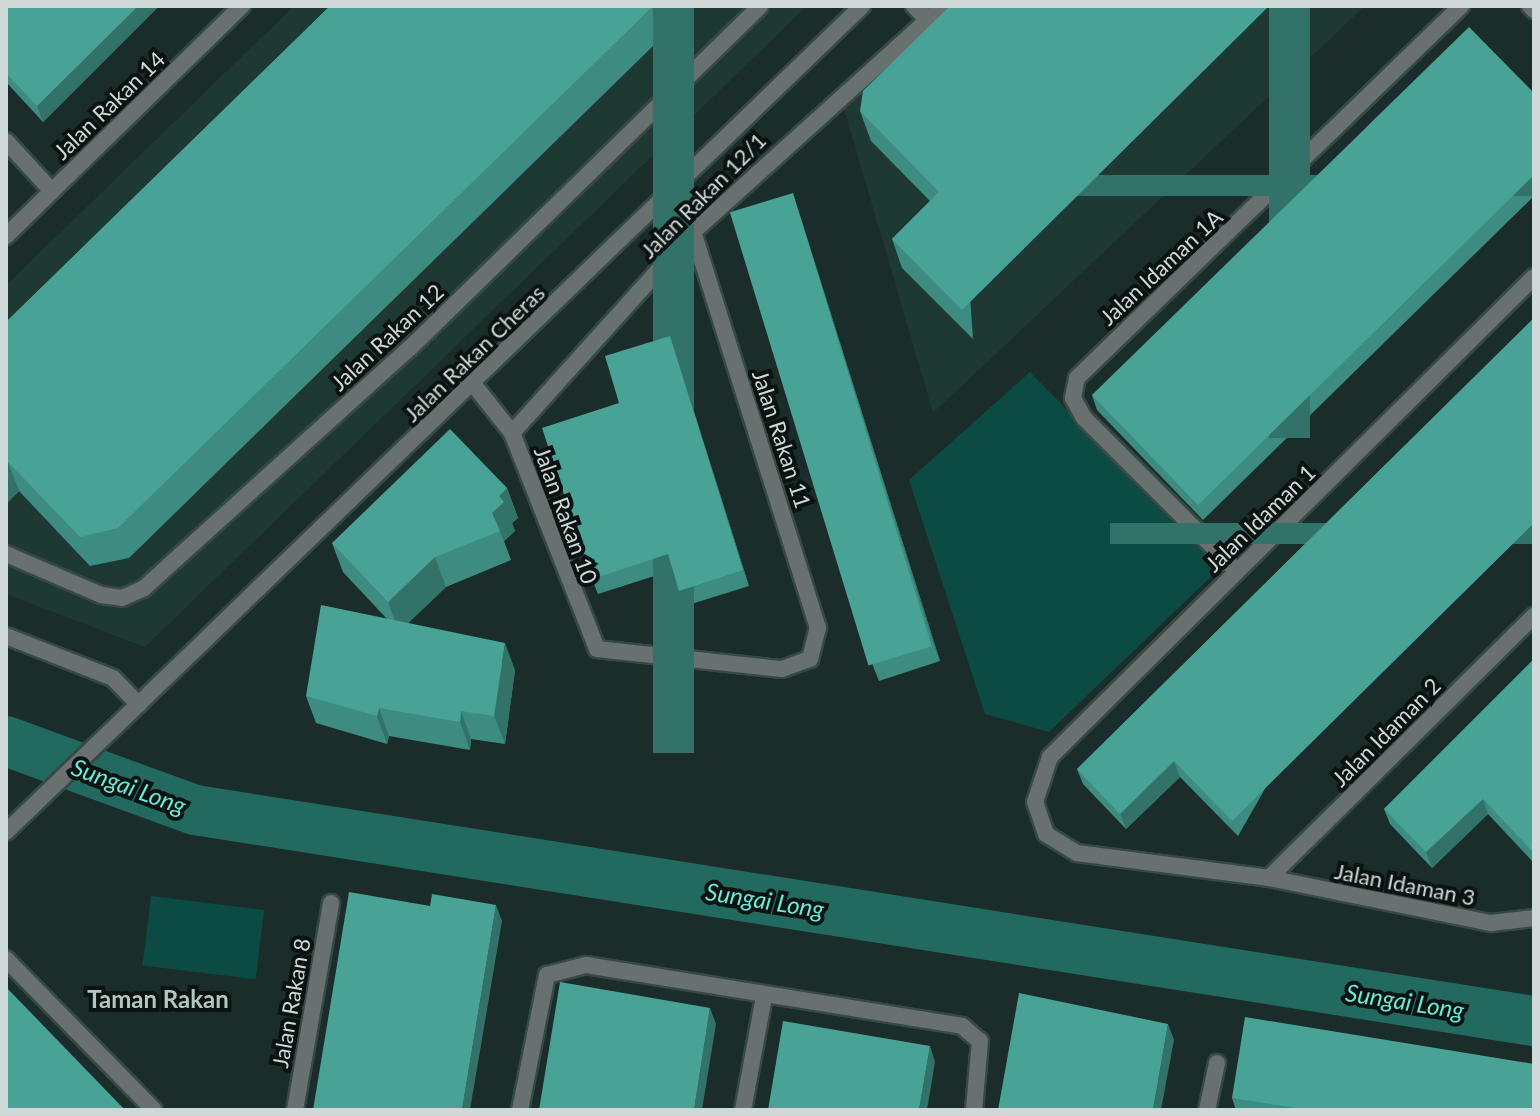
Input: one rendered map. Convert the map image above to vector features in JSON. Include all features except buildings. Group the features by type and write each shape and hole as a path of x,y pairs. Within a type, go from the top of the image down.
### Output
{"street":[{"name":"Jalan Rakan 14","path":"6,236 242,6"},
{"name":"Jalan Rakan 12","path":"6,554 101,595 122,598 144,588 410,348 760,6"},
{"name":"Jalan Rakan Cheras","path":"6,832 474,385 862,6"},
{"path":"914,6 928,20"},
{"name":"Jalan Rakan 12/1","path":"512,433 693,232 943,6"},
{"name":"Jalan Idaman 1A","path":"1237,571 1084,418 1073,398 1077,378 1461,6"},
{"path":"6,141 52,191"},
{"name":"Jalan Rakan 11","path":"616,657 782,669 810,659 818,628 693,232"},
{"name":"Jalan Idaman 1","path":"1035,802 1050,757 1534,277"},
{"name":"Jalan Rakan 10","path":"474,385 512,433 585,630 597,649 616,657"},
{"name":"Jalan Idaman 2","path":"1269,878 1534,616"},
{"path":"6,636 113,678 139,705"},
{"name":"Jalan Idaman 3","path":"1035,802 1046,834 1077,853 1269,878 1491,923 1534,918"},
{"name":"Jalan Rakan 8","path":"295,1110 331,903"},
{"path":"6,959 154,1110"},
{"path":"520,1110 547,975 586,965 764,997 962,1026 980,1041 974,1110"},
{"path":"743,1110 764,997"},
{"path":"1207,1110 1217,1063"}],"shaded area":[{"path":"294,6 807,6 145,647 6,594 6,285"},
{"path":"961,6 1365,6 933,413 844,109"}],"green space":[{"path":"1030,372 1222,566 1049,732 985,714 909,480"},
{"path":"151,896 264,910 256,979 142,965"}],"waterway":[{"name":"Sungai Long","path":"6,741 195,810 1534,1021"}],"district":[{"name":"Taman Rakan","path":"158,999"}]}
